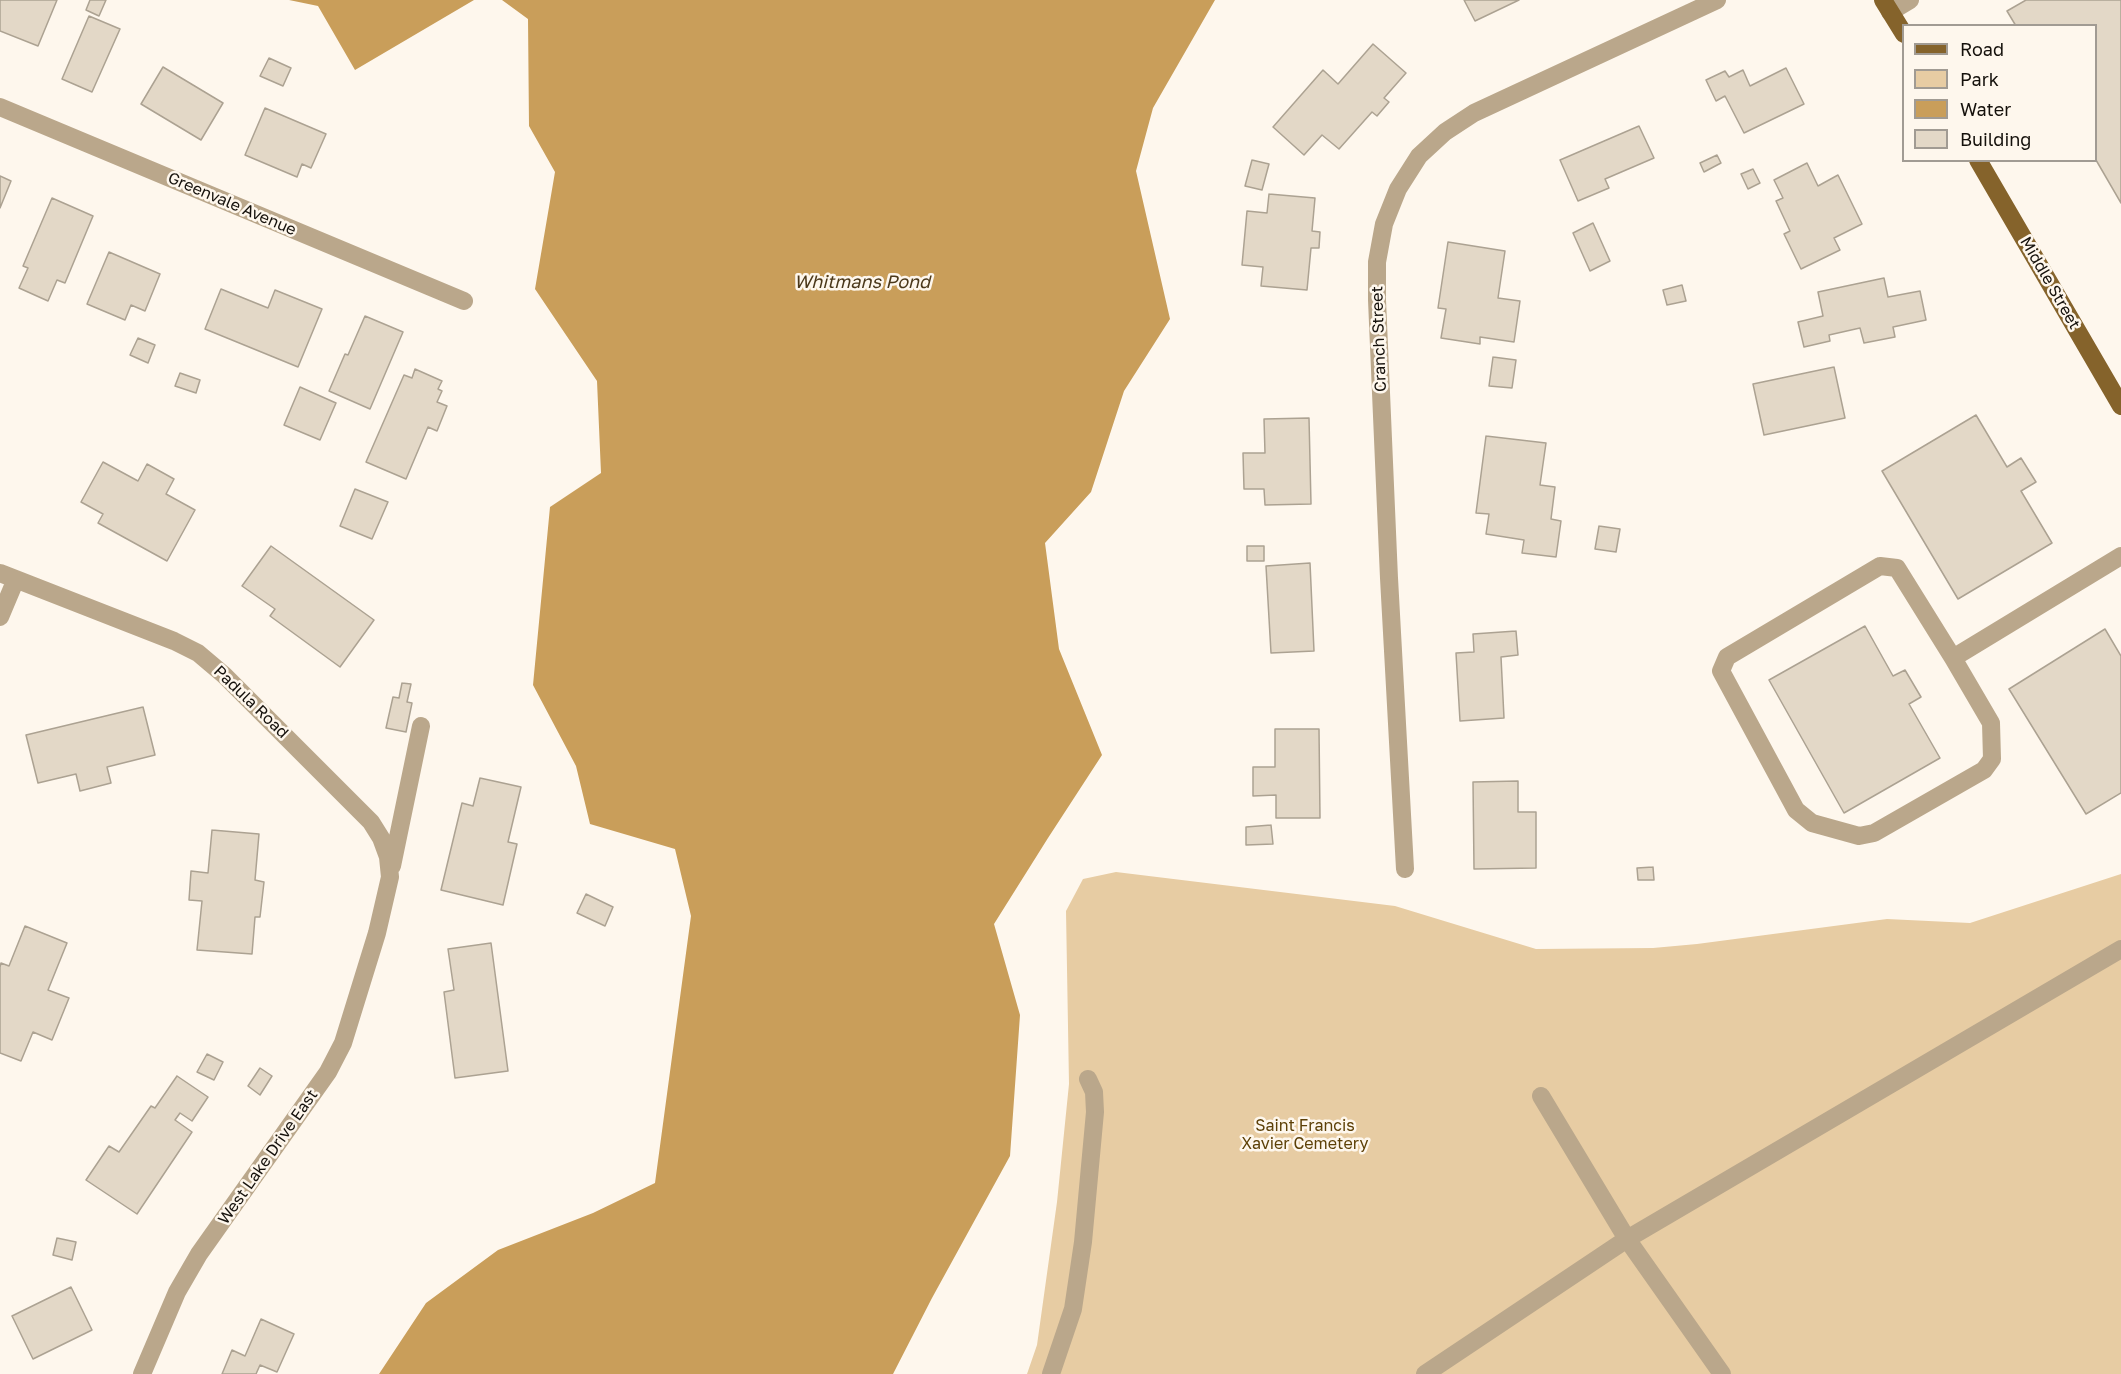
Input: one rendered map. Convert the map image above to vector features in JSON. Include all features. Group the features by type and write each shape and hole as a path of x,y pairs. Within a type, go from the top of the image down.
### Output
{"main road":[{"path":"1887,6 1902,31"},
{"name":"Middle Street","path":"1979,162 2121,406"}],"street":[{"name":"Cranch Street","path":"1405,870 1377,300 1377,262 1384,224 1398,189 1419,156 1445,132 1474,113 1717,0"},
{"path":"1887,6 1910,0"},
{"name":"Greenvale Avenue","path":"0,107 464,301"},
{"path":"1953,658 2121,555"},
{"path":"1880,566 1897,568 1953,658 1991,723 1992,759 1984,770 1874,833 1859,836 1812,823 1796,810 1721,671 1727,657 1880,566"},
{"path":"0,617 8,576"},
{"name":"Padula Road","path":"8,576 174,641 198,653 224,675 371,822 381,838 388,857 390,877 377,933"},
{"path":"390,877 421,726"},
{"name":"West Lake Drive East","path":"142,1374 177,1292 199,1254 328,1072 353,1016 377,933"},
{"path":"1425,1374 1627,1239 2121,949"},
{"path":"1050,1374 1073,1309 1083,1242 1095,1112 1094,1092 1088,1079"},
{"path":"1541,1096 1627,1239 1722,1374"}],"green space":[{"name":"Saint Francis Xavier Cemetery","path":"1116,872 1395,906 1536,949 1653,948 1887,919 1970,923 2121,874 2121,1374 1027,1374 1037,1345 1057,1202 1069,1084 1066,911 1083,879"}],"water":[{"path":"289,0 474,0 355,70 318,6"},
{"name":"Whitmans Pond","path":"502,0 1215,0 1153,108 1136,171 1170,319 1124,391 1091,492 1045,543 1059,649 1102,755 994,924 1020,1015 1010,1156 893,1374 379,1374 426,1303 498,1250 593,1213 655,1183 691,916 675,849 590,824 576,766 533,685 550,507 601,473 597,381 535,289 555,172 529,126 528,19"}],"building":[{"path":"0,0 57,0 38,46 0,31"},
{"path":"90,0 106,0 99,16 86,10"},
{"path":"1464,0 1519,0 1475,21"},
{"path":"2026,0 2121,0 2121,203 2097,162 2097,24 2015,24 2007,11"},
{"path":"89,16 120,29 92,92 62,79"},
{"path":"1373,44 1406,73 1384,98 1389,102 1377,116 1372,112 1339,149 1322,135 1304,155 1273,127 1323,70 1338,84"},
{"path":"269,58 291,68 283,86 260,76"},
{"path":"163,67 223,103 201,140 141,104"},
{"path":"1786,68 1804,104 1744,133 1725,96 1716,101 1706,80 1725,71 1729,77 1743,70 1750,86"},
{"path":"265,108 326,134 311,168 302,164 297,177 245,155"},
{"path":"1639,126 1654,158 1605,179 1609,188 1578,201 1560,160"},
{"path":"1717,155 1721,163 1704,172 1700,163"},
{"path":"1252,160 1269,164 1262,190 1245,186"},
{"path":"1807,163 1818,186 1838,175 1862,224 1834,238 1840,250 1801,269 1784,234 1790,231 1776,201 1783,198 1774,180"},
{"path":"1753,169 1760,183 1748,189 1741,174"},
{"path":"0,176 11,181 0,208"},
{"path":"1269,194 1315,198 1312,231 1320,232 1319,248 1311,248 1307,290 1261,286 1263,267 1242,265 1247,211 1267,213"},
{"path":"52,198 93,216 65,283 57,280 48,301 19,288 28,268 23,266"},
{"path":"1593,223 1610,261 1590,271 1573,233"},
{"path":"1448,242 1505,251 1498,298 1520,301 1514,342 1480,337 1480,344 1441,338 1446,309 1438,308"},
{"path":"109,252 160,274 145,311 131,305 125,320 87,304"},
{"path":"1884,278 1888,297 1920,291 1926,320 1893,327 1895,337 1864,343 1860,328 1829,335 1830,341 1804,347 1798,322 1823,316 1818,292"},
{"path":"1682,285 1686,301 1667,305 1663,290"},
{"path":"221,289 268,308 275,290 322,309 298,367 205,329"},
{"path":"365,316 403,332 370,409 329,391"},
{"path":"138,338 155,345 148,363 130,355"},
{"path":"1493,357 1516,360 1512,388 1489,386"},
{"path":"1834,367 1845,418 1764,435 1753,384"},
{"path":"415,369 442,381 438,389 442,391 437,402 447,406 437,431 428,427 406,479 366,462 404,375 412,378"},
{"path":"180,373 200,380 196,393 175,386"},
{"path":"300,387 336,403 320,440 284,425"},
{"path":"1976,415 2007,467 2021,458 2036,482 2021,491 2052,543 1958,599 1882,471"},
{"path":"1309,418 1311,504 1265,505 1264,489 1244,489 1243,453 1265,453 1264,419"},
{"path":"1486,436 1546,443 1540,485 1555,487 1551,519 1561,521 1556,557 1522,553 1524,540 1486,534 1489,514 1476,513"},
{"path":"103,462 138,481 147,464 174,479 166,494 195,510 167,561 98,523 103,514 81,502"},
{"path":"355,489 388,502 372,539 340,526"},
{"path":"1599,526 1620,529 1616,552 1595,549"},
{"path":"271,546 374,620 340,667 270,616 275,609 242,586"},
{"path":"1247,546 1264,546 1264,561 1247,561"},
{"path":"1310,563 1314,651 1271,653 1266,566"},
{"path":"1865,626 1893,676 1905,670 1921,697 1909,704 1940,758 1844,813 1769,680"},
{"path":"2105,629 2121,656 2121,793 2086,814 2009,689"},
{"path":"1516,631 1518,655 1501,657 1504,718 1460,721 1456,653 1474,652 1473,634"},
{"path":"402,683 411,684 407,702 412,703 406,732 386,728 393,697 399,698"},
{"path":"143,707 155,755 107,767 111,783 80,791 76,774 38,783 26,735"},
{"path":"1275,729 1319,729 1320,818 1276,818 1276,795 1253,796 1253,767 1275,767"},
{"path":"480,778 521,787 508,842 517,844 503,905 441,890 462,803 473,806"},
{"path":"1518,781 1518,812 1536,812 1536,868 1474,869 1473,782"},
{"path":"1271,825 1273,844 1246,845 1246,827"},
{"path":"212,830 259,834 255,880 264,882 260,917 255,917 252,954 197,950 202,901 189,900 191,871 208,873"},
{"path":"1653,867 1654,880 1638,880 1637,868"},
{"path":"586,894 613,907 605,926 577,913"},
{"path":"25,926 67,943 48,990 69,998 52,1040 33,1032 21,1061 0,1053 0,967 1,963 9,966"},
{"path":"491,943 508,1071 455,1078 444,992 454,990 448,949"},
{"path":"207,1054 223,1062 214,1080 197,1072"},
{"path":"260,1068 272,1076 260,1095 248,1086"},
{"path":"177,1076 208,1097 192,1121 180,1113 175,1120 192,1132 137,1214 86,1180 109,1146 119,1152 151,1106 155,1108"},
{"path":"57,1238 76,1242 72,1260 53,1255"},
{"path":"71,1287 92,1330 33,1359 12,1316"},
{"path":"261,1319 294,1334 277,1372 260,1365 256,1374 222,1374 232,1350 245,1356"}]}
